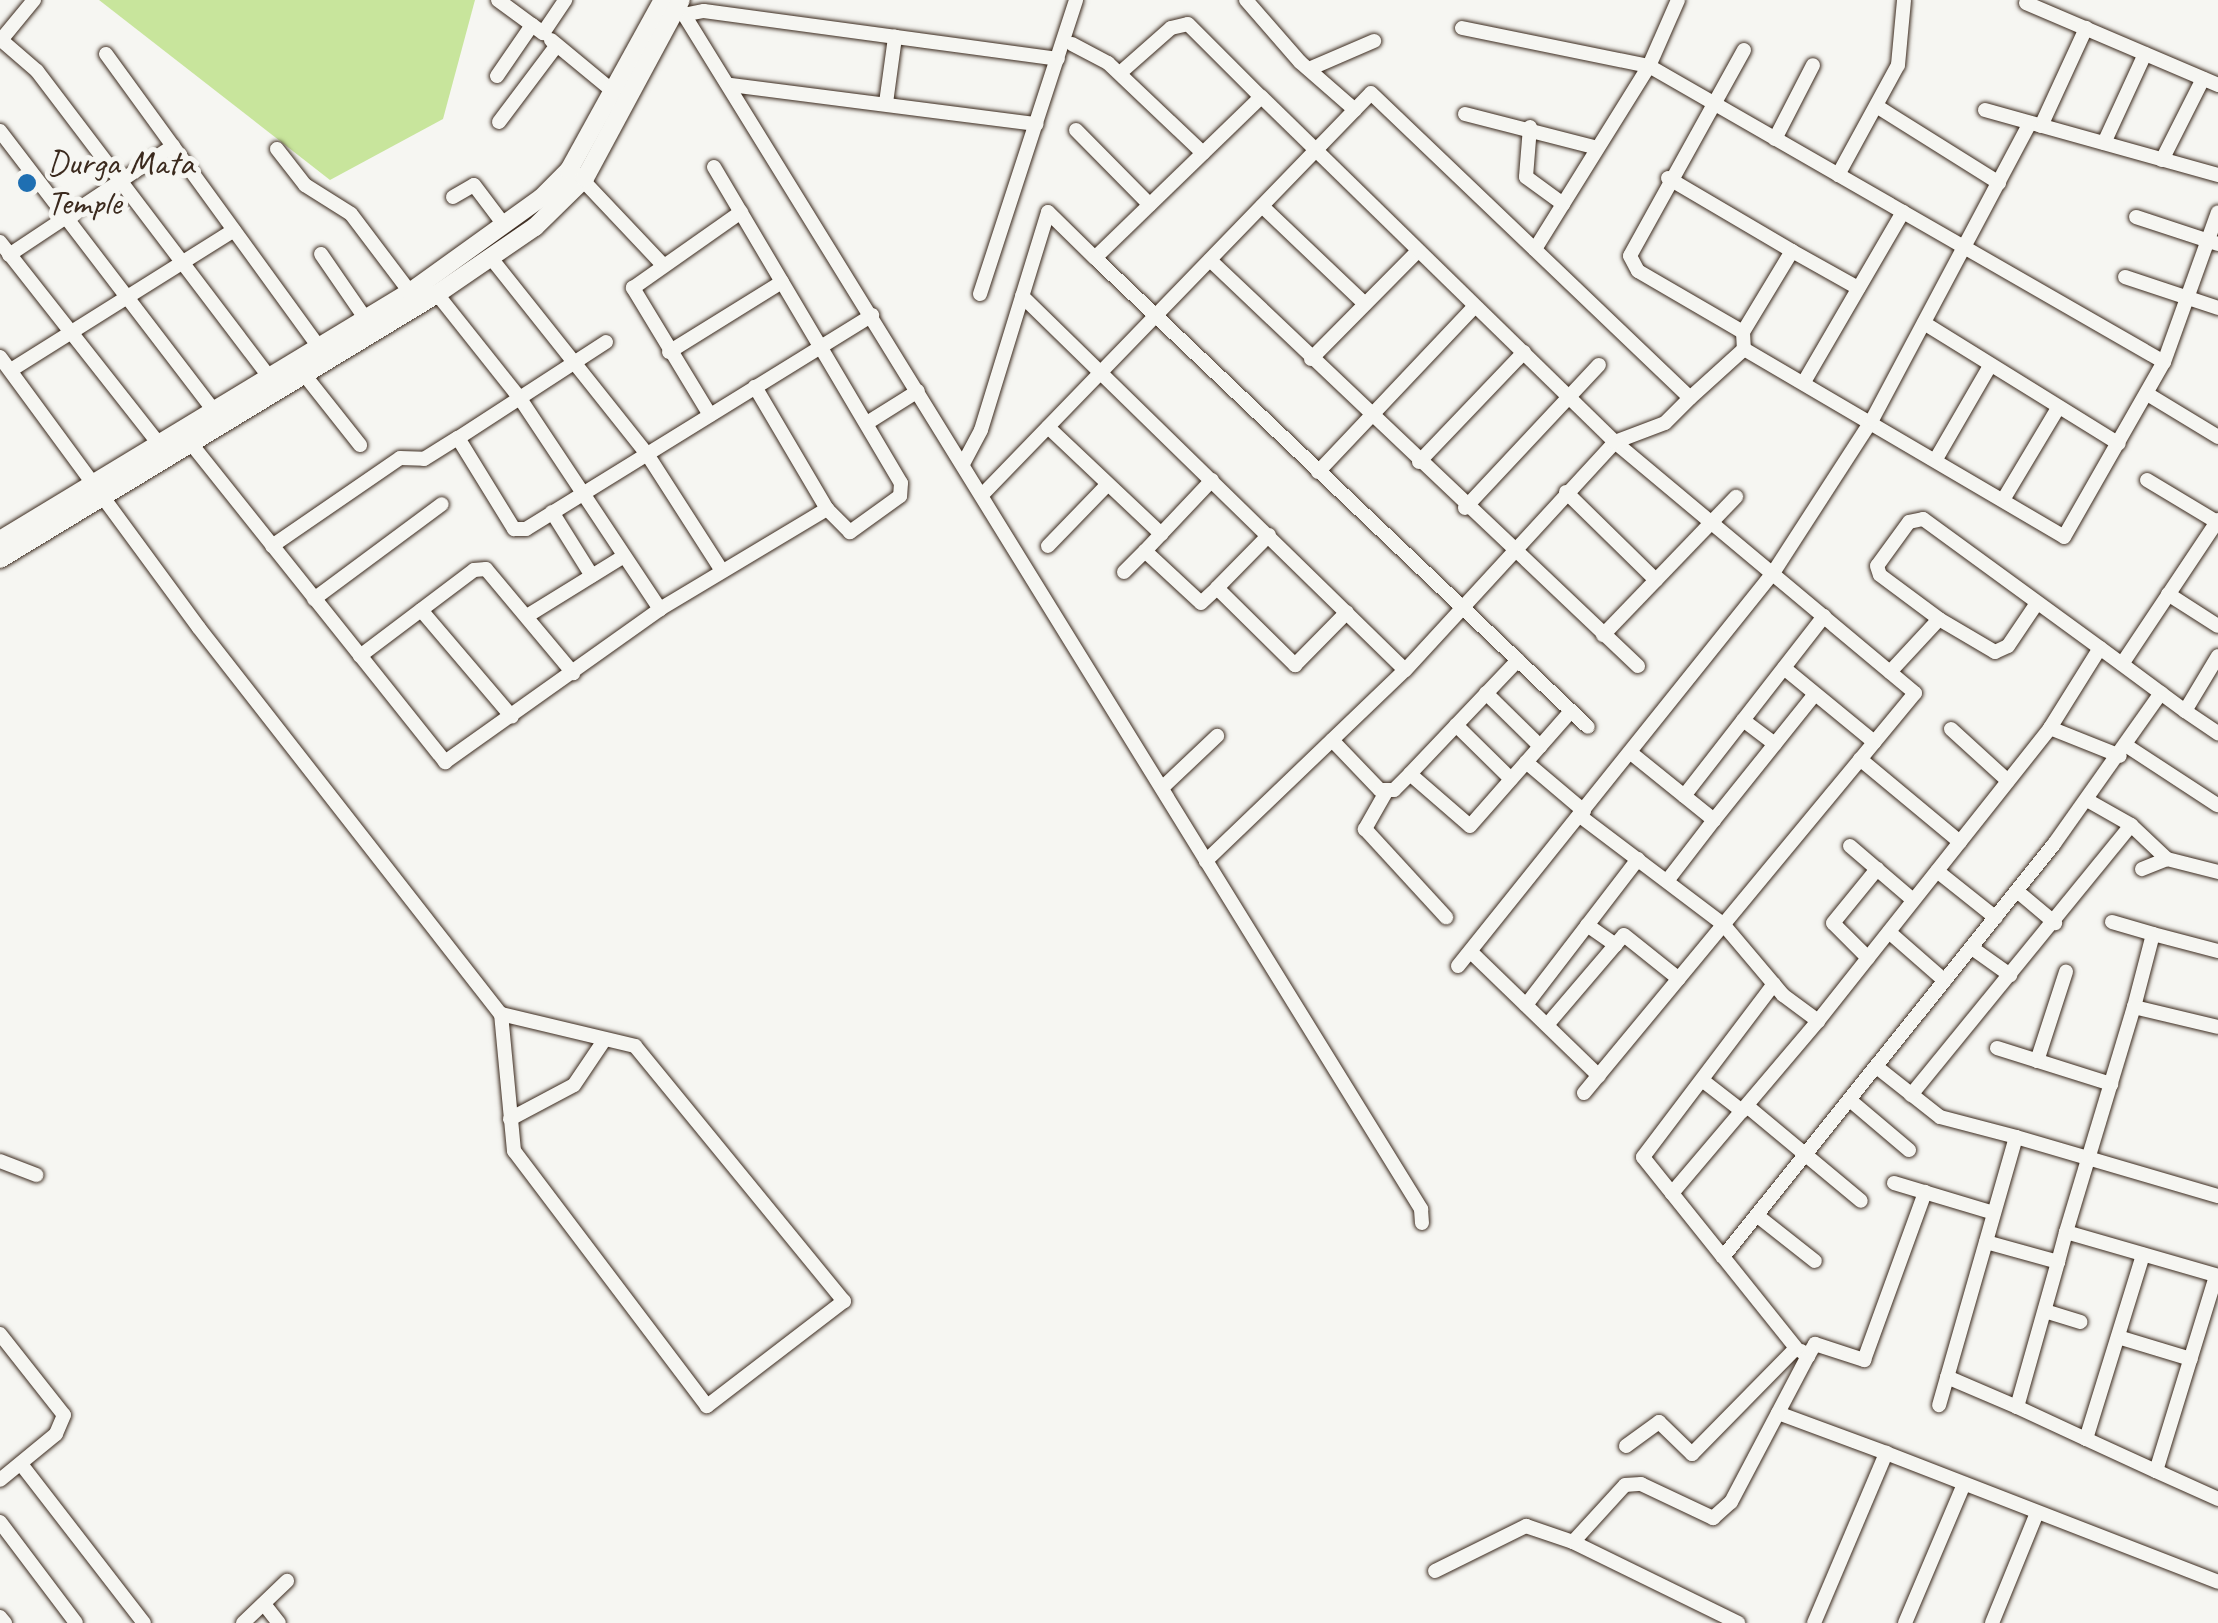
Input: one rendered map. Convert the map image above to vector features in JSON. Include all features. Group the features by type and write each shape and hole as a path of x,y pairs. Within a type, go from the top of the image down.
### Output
{"main road":[{"path":"0,559 158,443 410,292 577,174 615,93 677,3"},
{"path":"0,540 190,441 437,294 555,210 677,3"}],"street":[{"path":"34,0 1,40 37,72 270,377"},
{"path":"498,0 615,93"},
{"path":"496,76 565,0"},
{"path":"980,294 1076,0"},
{"path":"1246,0 1308,70 1355,110"},
{"path":"1535,250 1649,66 1678,0"},
{"path":"1838,175 1878,107 1901,52 1904,0"},
{"path":"2026,2 2218,86"},
{"path":"677,3 704,11 1058,59"},
{"path":"677,3 1421,1209 1422,1224"},
{"path":"1120,73 1170,28 1188,24 1313,154 1615,442 1710,526 1915,692 1584,1093"},
{"path":"1462,28 1649,66 2164,362"},
{"path":"1458,966 1773,574 1872,420 2086,28"},
{"path":"886,103 894,37"},
{"path":"1308,70 1374,41"},
{"path":"1072,44 1120,73 1204,153"},
{"path":"499,122 556,45"},
{"path":"1743,332 1631,263 1630,250 1744,50"},
{"path":"106,54 319,346"},
{"path":"2104,143 2144,54"},
{"path":"1775,139 1812,64"},
{"path":"2162,160 2203,79"},
{"path":"730,85 1037,124"},
{"path":"982,495 1371,93 1690,398"},
{"path":"1095,258 1261,97"},
{"path":"1878,107 1998,183"},
{"path":"1986,110 2218,176"},
{"path":"1464,114 1530,127 1598,148"},
{"path":"1530,127 1528,182 1563,204"},
{"path":"1076,130 1150,204"},
{"path":"0,132 124,299 213,410"},
{"path":"158,443 4,248 65,216 173,146"},
{"path":"277,149 305,185 351,214 410,292"},
{"path":"714,167 903,490 850,532 827,509 754,387"},
{"path":"577,174 662,264"},
{"path":"1668,178 1858,288"},
{"path":"453,197 474,185 506,226"},
{"path":"1262,206 1366,304"},
{"path":"710,415 633,288 741,212"},
{"path":"963,464 981,430 1048,212 1154,318 1588,727"},
{"path":"1804,382 1903,212"},
{"path":"1744,349 1872,420 2064,537 2164,362 2191,302 2218,212"},
{"path":"2136,217 2212,242"},
{"path":"10,370 234,230"},
{"path":"1311,358 1417,252"},
{"path":"1744,349 1743,332 1792,252"},
{"path":"321,254 365,318"},
{"path":"491,258 578,362 647,454 722,571"},
{"path":"1210,260 1511,552 1638,666"},
{"path":"2125,277 2218,308"},
{"path":"669,352 782,282"},
{"path":"437,294 519,397 660,609"},
{"path":"1022,296 1406,670"},
{"path":"1318,472 1475,306"},
{"path":"458,438 514,529 520,532 872,315"},
{"path":"1924,323 2119,444"},
{"path":"272,546 400,458 424,459 606,342"},
{"path":"1206,861 1406,670 1615,442 1665,423 1744,349"},
{"path":"1419,462 1524,352"},
{"path":"0,357 95,489 500,1014 514,1151 707,1406 844,1301 635,1046 500,1014"},
{"path":"1465,508 1598,365"},
{"path":"1936,459 1990,366"},
{"path":"304,373 360,445"},
{"path":"867,423 918,391"},
{"path":"2148,395 2218,437"},
{"path":"2003,500 2058,408"},
{"path":"1048,426 1161,534"},
{"path":"190,441 445,762 660,609 827,509"},
{"path":"1124,572 1212,480"},
{"path":"2122,664 2217,521 2148,480"},
{"path":"1048,546 1108,484"},
{"path":"1566,492 1656,580"},
{"path":"1603,635 1736,497"},
{"path":"314,599 442,504"},
{"path":"552,512 592,576"},
{"path":"2037,603 2002,651 1989,650 1939,619 1877,570 1918,517 2218,733"},
{"path":"1145,551 1201,603 1269,534"},
{"path":"527,616 624,556"},
{"path":"360,656 474,570 486,569 573,673"},
{"path":"1217,588 1294,666 1347,612"},
{"path":"2168,594 2218,626"},
{"path":"421,610 512,717"},
{"path":"1684,796 1824,616"},
{"path":"1890,672 1939,619"},
{"path":"1672,1193 1818,1022 2050,728 2100,648"},
{"path":"2184,711 2218,656"},
{"path":"1446,917 1366,829 1386,792 1410,774 1518,660"},
{"path":"1784,668 1874,742"},
{"path":"1486,693 1540,746"},
{"path":"1667,881 1815,694"},
{"path":"1723,1257 1759,1218 2088,800 2160,694"},
{"path":"1410,774 1470,826 1571,711"},
{"path":"1743,720 1774,744"},
{"path":"1456,725 1512,779"},
{"path":"2050,728 2123,751 2217,804 2207,818"},
{"path":"1951,729 2008,780"},
{"path":"1162,788 1217,736"},
{"path":"1332,740 1386,792"},
{"path":"1631,753 1714,820"},
{"path":"1860,759 1960,842"},
{"path":"1526,762 1638,860 1724,924 1774,984 1818,1022"},
{"path":"2088,800 2131,825 2167,858 2218,872"},
{"path":"1911,1095 2131,825"},
{"path":"1850,846 1914,900"},
{"path":"2142,869 2167,858"},
{"path":"1526,1005 1638,860"},
{"path":"1868,958 1833,924 1876,868"},
{"path":"1937,871 1996,918"},
{"path":"2016,892 2055,922"},
{"path":"2112,922 2218,951"},
{"path":"1587,925 1616,945"},
{"path":"1889,932 1945,981"},
{"path":"2017,1407 2048,1312 2066,1232 2154,934"},
{"path":"1547,1025 1624,936 1678,979"},
{"path":"1972,948 2010,976"},
{"path":"1471,952 1599,1076"},
{"path":"2037,1061 2066,972"},
{"path":"1774,984 1643,1158 1802,1352"},
{"path":"2134,1007 2218,1027"},
{"path":"510,1119 574,1085 605,1039"},
{"path":"1997,1048 2110,1084"},
{"path":"1878,1068 1911,1095 1967,1128 2016,1137 2218,1196"},
{"path":"1702,1080 1861,1201"},
{"path":"1851,1102 1909,1150"},
{"path":"1939,1405 2016,1137"},
{"path":"0,1161 36,1175"},
{"path":"1894,1183 1994,1214"},
{"path":"1626,1446 1659,1422 1692,1454 1802,1352 1816,1344 1864,1360 1925,1192"},
{"path":"1759,1218 1815,1261"},
{"path":"2066,1232 2217,1276 2156,1471"},
{"path":"1986,1242 2058,1262"},
{"path":"2086,1440 2144,1254"},
{"path":"2048,1312 2080,1322"},
{"path":"0,1334 64,1415 56,1434 0,1480"},
{"path":"2118,1336 2192,1359"},
{"path":"1572,1542 1625,1485 1641,1484 1701,1514 1724,1512 1778,1414 1802,1352"},
{"path":"1947,1377 2218,1499"},
{"path":"1778,1414 2218,1582"},
{"path":"1814,1623 1886,1453"},
{"path":"21,1464 144,1623"},
{"path":"1905,1623 1964,1484"},
{"path":"1992,1623 2037,1513"},
{"path":"0,1522 76,1623"},
{"path":"1435,1571 1526,1526 1572,1542 1738,1623"},
{"path":"243,1623 288,1581"},
{"path":"264,1604 278,1623"},
{"path":"0,1617 4,1623"}],"green space":[{"path":"99,0 475,0 443,119 330,180"}],"place":[{"name":"Durga Mata Temple","path":"27,183"}]}
